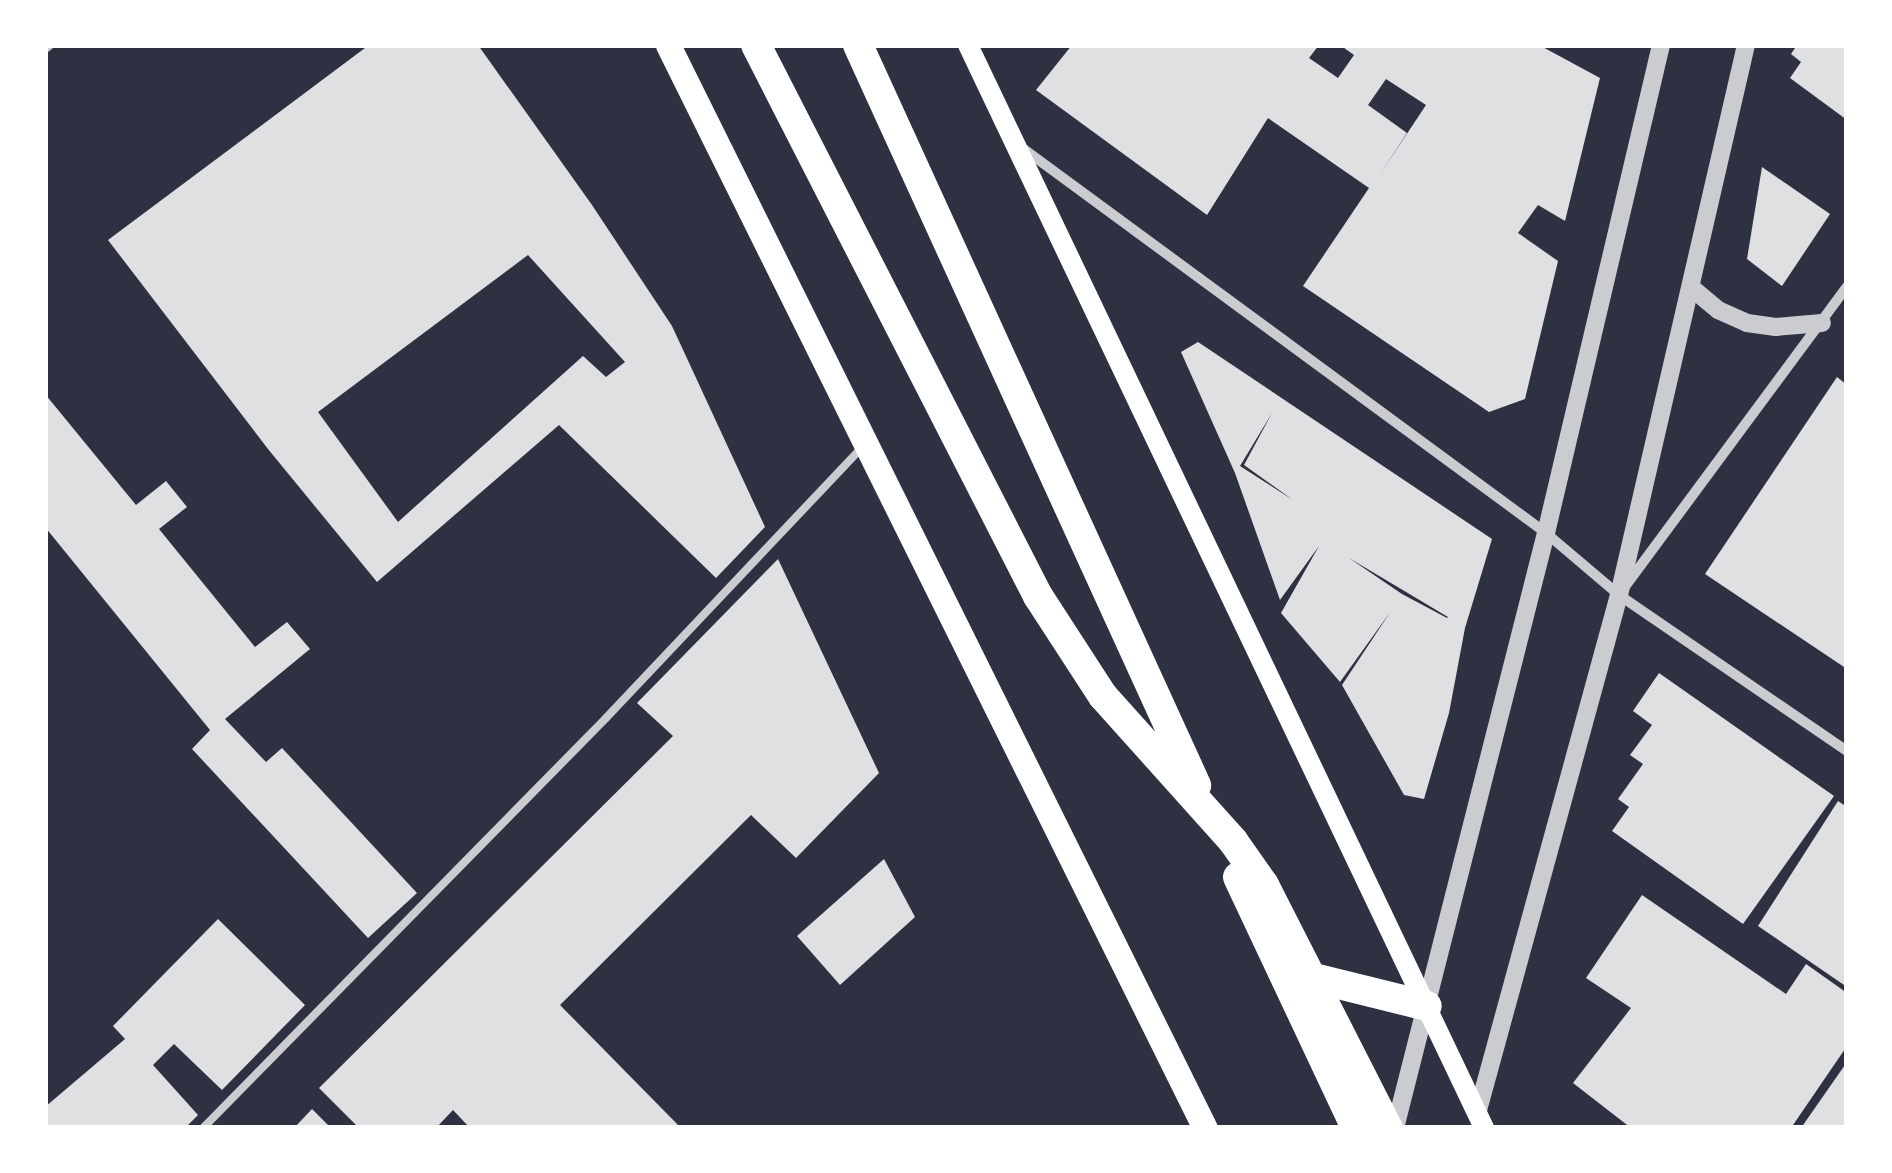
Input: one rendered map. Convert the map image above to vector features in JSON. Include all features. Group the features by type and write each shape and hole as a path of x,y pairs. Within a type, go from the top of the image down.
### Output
{"highway":[{"path":"756,45 1038,596 1075,659 1233,840 1264,885 1392,1128"},
{"path":"858,45 1356,1128"},
{"path":"1314,978 1428,1006"}],"main road":[{"path":"668,45 1204,1128"},
{"path":"968,45 1481,1121"}],"street":[{"path":"1392,1128 1428,1006 1546,533 1660,45"},
{"path":"1481,1121 1619,596 1746,45"},
{"path":"1014,142 1546,533 1619,596 1847,751"},
{"path":"1693,288 1718,310 1747,323 1776,328 1822,324"},
{"path":"1619,596 1847,288"}],"lane":[{"path":"202,1128 606,718 866,442"}],"building":[{"path":"369,45 478,45 672,326 765,527 716,578 559,425 377,582 268,449 108,240","holes":["528,255 625,362 606,377 583,356 398,522 318,412"]},
{"path":"1072,45 1319,45 1309,58 1338,78 1354,55 1340,45 1539,45 1600,78 1565,221 1538,205 1518,233 1558,261 1525,399 1489,412 1303,286 1369,188 1268,118 1207,215 1036,90","holes":["1386,79 1426,105 1377,179 1407,133 1368,105"]},
{"path":"1797,45 1847,45 1847,120 1790,78 1801,62 1791,54"},
{"path":"1762,167 1830,214 1782,286 1747,259"},
{"path":"1198,342 1492,539 1465,628 1449,713 1424,799 1404,795 1342,685 1391,611 1340,682 1281,613 1319,546 1280,600 1235,473 1181,352","holes":["1272,413 1244,465 1293,500 1240,466","1349,558 1448,617 1402,594"]},
{"path":"1837,377 1847,385 1847,669 1705,574"},
{"path":"45,394 136,505 166,481 187,507 159,529 255,647 287,622 310,649 225,719 266,762 282,748 417,893 368,938 192,749 210,730 45,527"},
{"path":"778,559 879,773 796,858 751,815 560,1005 681,1128 470,1128 453,1110 436,1128 359,1128 319,1088 673,736 637,703"},
{"path":"1659,673 1834,796 1743,924 1612,831 1629,807 1618,799 1643,764 1630,755 1652,725 1633,711"},
{"path":"1838,801 1847,807 1847,987 1758,926"},
{"path":"884,859 915,917 840,985 797,936"},
{"path":"1642,895 1786,994 1806,964 1847,993 1847,1046 1791,1128 1631,1128 1573,1083 1631,1008 1586,978"},
{"path":"218,919 305,1005 222,1090 174,1044 153,1065 198,1115 185,1128 45,1128 45,1107 125,1039 113,1026"},
{"path":"1847,1062 1847,1128 1801,1128"},
{"path":"312,1109 331,1128 294,1128"}]}
